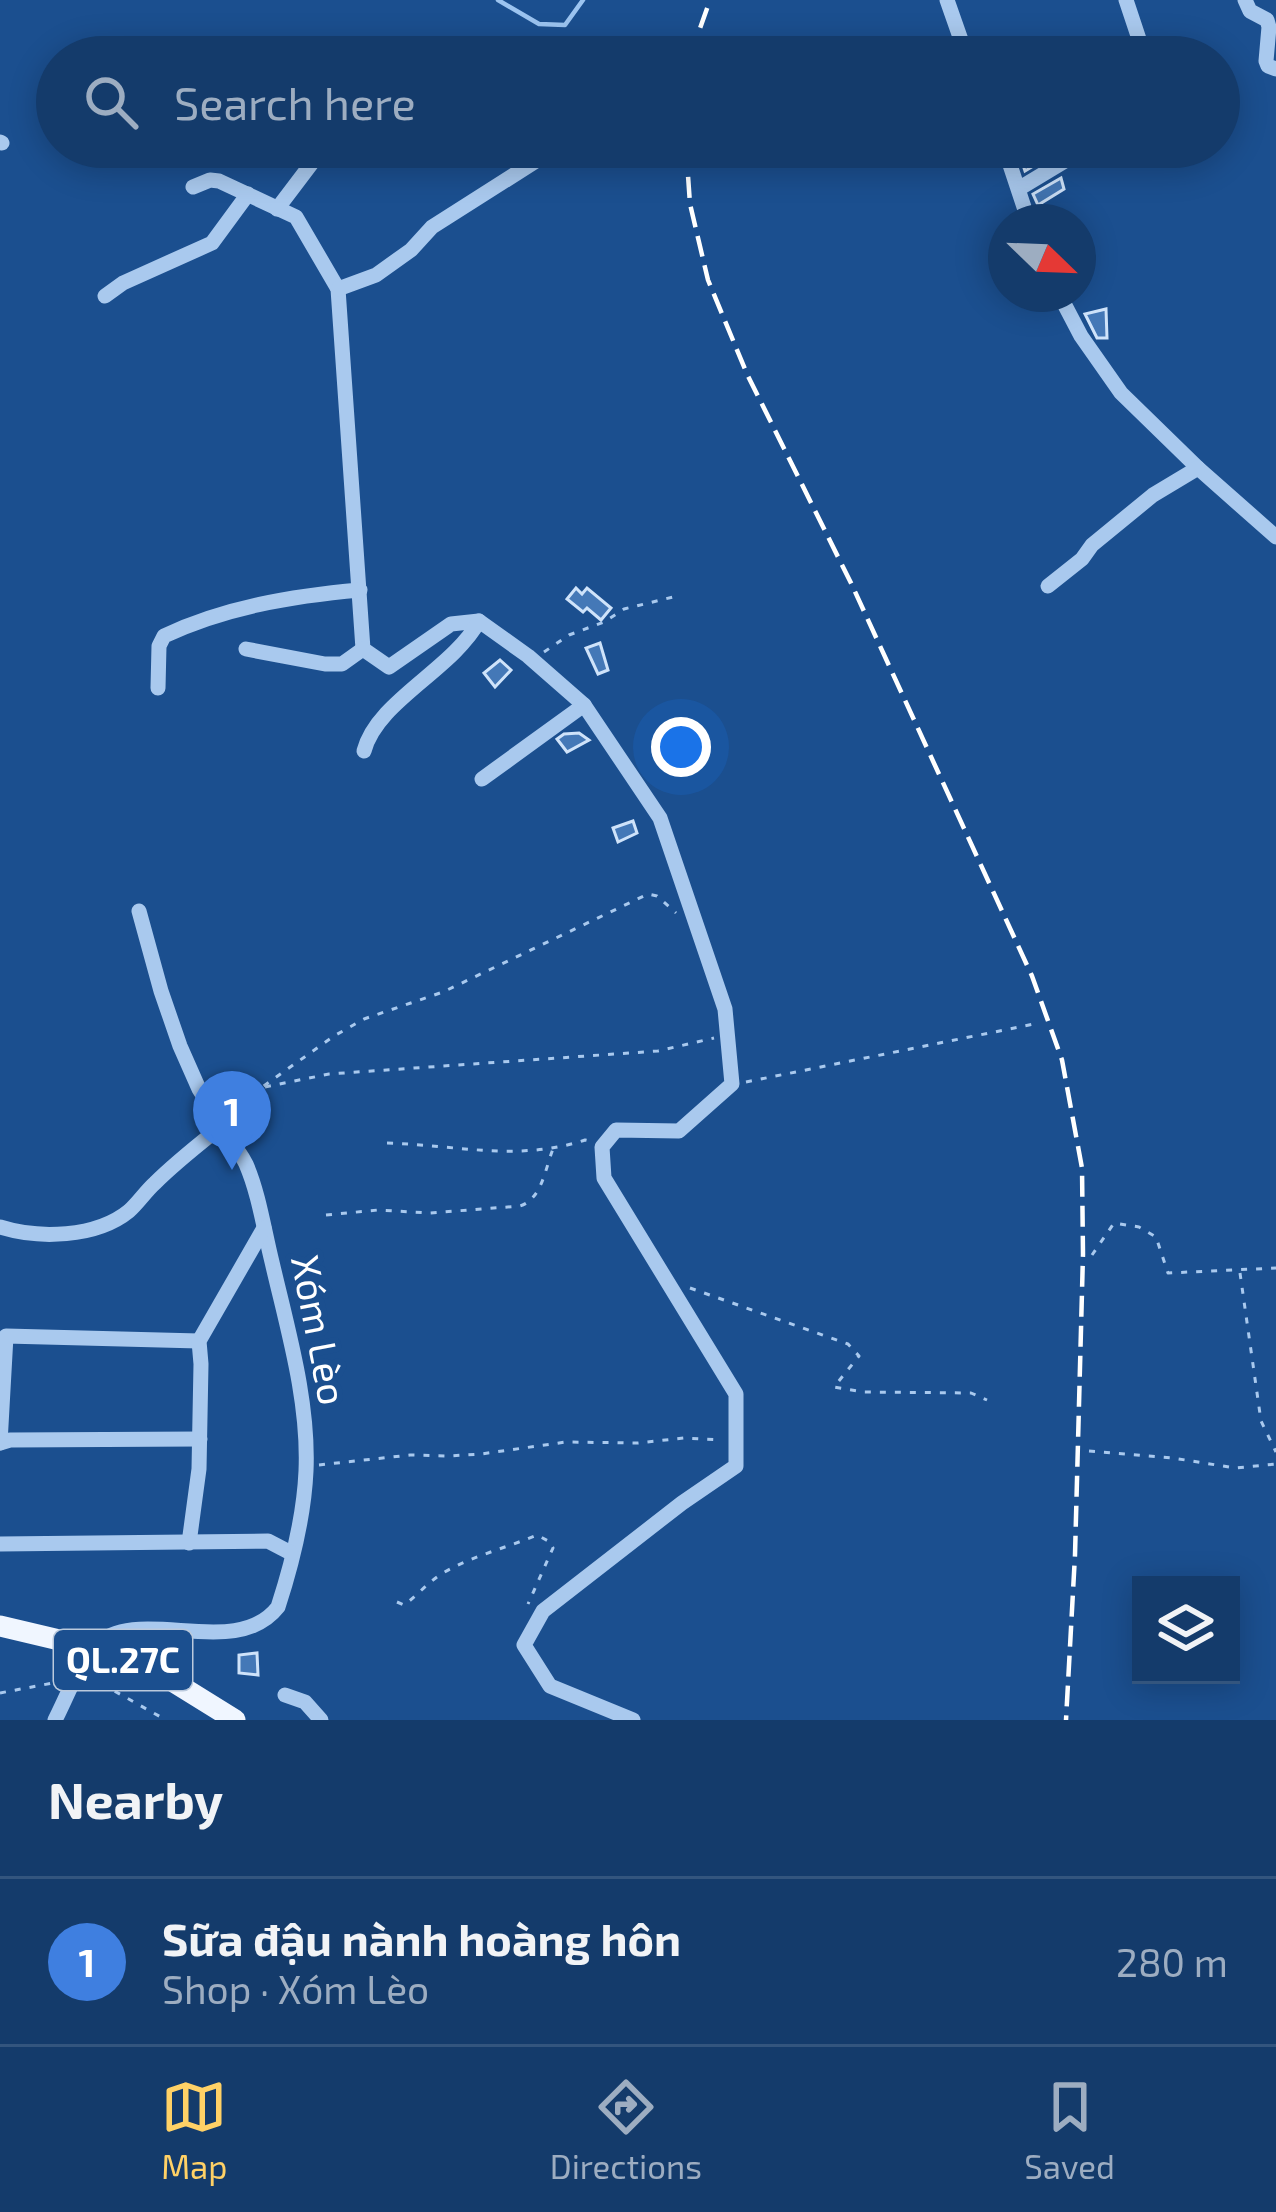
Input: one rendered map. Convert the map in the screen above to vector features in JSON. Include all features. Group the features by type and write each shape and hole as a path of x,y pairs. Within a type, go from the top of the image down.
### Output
{"main road":[{"name":"QL.27C","path":"0,1625 169,1679 235,1720"}],"street":[{"path":"947,0 960,36"},
{"path":"1126,0 1138,36"},
{"path":"1245,0 1250,11 1267,20 1266,61 1276,69"},
{"path":"278,209 308,168"},
{"path":"338,289 376,275 433,227 525,168"},
{"path":"1012,168 1024,204"},
{"path":"1020,188 1053,168"},
{"path":"193,187 219,181 296,217 338,289 363,649"},
{"path":"105,296 123,283 212,243 248,194"},
{"path":"1069,312 1121,393 1276,537"},
{"path":"1048,586 1154,495 1198,468"},
{"path":"158,688 159,646 164,636 234,610 286,598 360,590"},
{"path":"363,649 388,667 451,624 479,621 584,705 661,818 725,1010 732,1084 679,1131 616,1130 602,1147 604,1178 736,1394 736,1466 543,1611 524,1646 550,1686 633,1720"},
{"path":"364,752 370,732 468,641 479,621"},
{"path":"247,649 342,664 363,649"},
{"path":"482,779 584,705"},
{"name":"Xóm Lèo","path":"89,1654 110,1636 128,1631 237,1631 270,1618 278,1607 302,1515 306,1468 304,1410 246,1165 237,1149 213,1127 211,1108 180,1046 160,991 139,911"},
{"path":"0,1228 62,1234 112,1221 128,1212 213,1127"},
{"path":"190,1543 200,1439 199,1341 264,1228"},
{"path":"199,1341 3,1335 0,1443 200,1439"},
{"path":"0,1544 268,1541 291,1553"},
{"path":"55,1720 89,1654"},
{"path":"285,1695 305,1702 321,1720"}],"path":[{"path":"532,660 569,635 624,609 676,596"},
{"path":"213,1127 334,1036 364,1019 443,992 648,894 657,896 678,916"},
{"path":"732,1084 1039,1022"},
{"path":"262,1088 329,1074 658,1051 728,1035"},
{"path":"387,1143 514,1153 585,1140 602,1147"},
{"path":"326,1214 378,1210 430,1214 520,1206 535,1196 553,1149"},
{"path":"1092,1255 1114,1223 1139,1227 1156,1237 1168,1273 1276,1268"},
{"path":"1239,1271 1261,1421 1276,1452"},
{"path":"666,1279 848,1344 859,1356 834,1388 971,1393 987,1400"},
{"path":"306,1468 566,1442 735,1440"},
{"path":"1089,1451 1235,1468 1276,1464"},
{"path":"397,1602 404,1605 452,1568 537,1535 553,1548 529,1597 526,1610 532,1629"},
{"path":"89,1654 110,1688 166,1720"},
{"path":"0,1693 78,1677"}],"building":[{"path":"1061,178 1064,189 1040,204 1033,194"},
{"path":"1106,309 1107,338 1097,338 1085,314"},
{"path":"576,588 582,594 587,588 611,608 601,620 567,599"},
{"path":"600,643 608,670 598,674 586,648"},
{"path":"500,660 511,670 495,687 484,673"},
{"path":"579,733 589,740 567,752 557,739 564,734"},
{"path":"633,821 637,833 618,842 613,828"},
{"path":"257,1653 258,1675 239,1673 239,1655"}],"waterway":[{"path":"498,0 539,24 565,25 583,0"}],"railway":[{"path":"698,36 710,0"},
{"path":"687,168 690,204 708,280 747,374 851,583 1032,976 1062,1060 1082,1168 1083,1254 1066,1720"}],"place":[{"name":"Sữa đậu nành hoàng hôn","path":"232,1170"}]}
